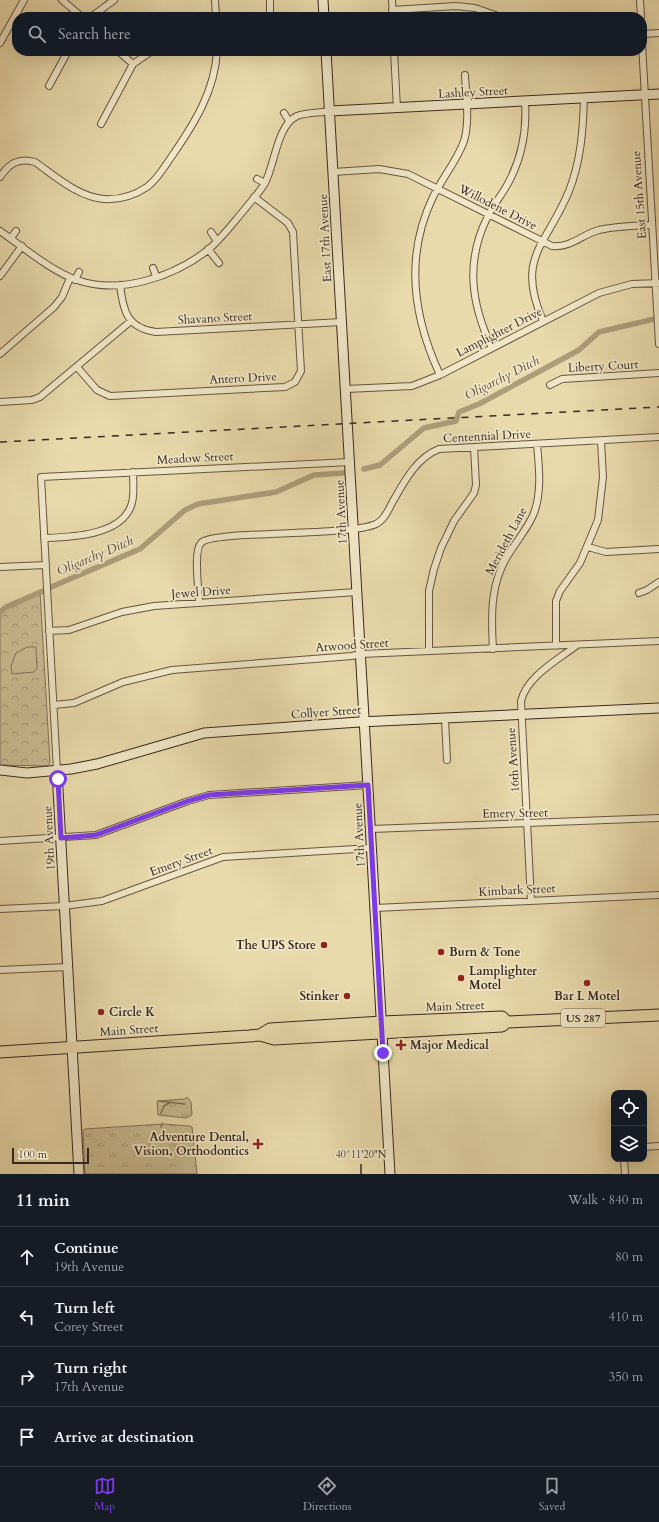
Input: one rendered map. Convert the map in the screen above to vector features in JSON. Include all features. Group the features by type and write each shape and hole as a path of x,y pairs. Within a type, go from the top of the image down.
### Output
{"highway":[{"name":"Main Street","path":"0,1052 260,1035 270,1039 382,1027 502,1026 507,1022 659,1015"}],"street":[{"path":"17,12 24,0"},
{"path":"62,0 76,12"},
{"path":"98,12 114,0"},
{"path":"215,0 216,12"},
{"path":"270,0 270,12"},
{"path":"323,0 324,12"},
{"path":"392,0 392,10 456,6 475,8 487,12"},
{"path":"640,0 641,12"},
{"path":"0,43 12,22"},
{"path":"647,34 659,33"},
{"path":"49,86 65,56"},
{"path":"123,56 132,64"},
{"path":"101,124 132,64 144,56"},
{"path":"0,177 12,163 27,160 35,162 81,192 94,197 114,199 136,193 157,178 198,117 212,82 216,56"},
{"name":"East 17th Avenue","path":"326,56 348,424"},
{"path":"394,56 397,108"},
{"name":"East 15th Avenue","path":"642,56 652,225 657,283 659,344"},
{"path":"440,376 422,333 416,298 415,275 419,236 424,220 437,188 458,154 464,141 467,125 465,75"},
{"name":"Lashley Street","path":"289,121 303,114 330,112 659,94"},
{"path":"543,321 536,304 532,275 534,260 542,242 560,212 576,169 582,139 584,98"},
{"path":"492,348 477,313 473,273 479,239 488,215 506,187 518,160 525,125 525,102"},
{"path":"0,231 73,279 91,284 120,285 173,270 208,249 218,241 264,183 272,167 282,131 289,121 284,114"},
{"path":"278,143 286,145"},
{"name":"Willodene Drive","path":"334,172 379,169 408,174 552,246 561,247 570,245 597,231 610,228 652,225"},
{"path":"257,179 264,183"},
{"name":"Antero Drive","path":"77,367 95,392 110,396 290,385 295,382 301,371 300,325 293,232 289,221 254,197"},
{"path":"11,238 16,231"},
{"path":"211,232 218,241"},
{"path":"0,276 22,246"},
{"path":"208,249 219,263"},
{"path":"288,266 295,265"},
{"path":"153,268 156,276"},
{"path":"0,354 54,307 79,272"},
{"name":"Lamplighter Drive","path":"346,389 412,386 440,376 591,296 615,287 632,284 657,283"},
{"path":"0,402 32,400 40,397 131,321 122,301 120,285"},
{"name":"Shavano Street","path":"131,321 138,327 156,332 342,322"},
{"name":"Liberty Court","path":"550,385 562,379 659,373"},
{"name":"17th Avenue","path":"348,424 390,1174"},
{"name":"Centennial Drive","path":"199,603 197,551 200,543 206,539 354,529 375,524 382,519 420,460 439,449 659,437"},
{"path":"556,646 556,601 560,591 580,563 588,547 598,520 602,501 603,478 601,441"},
{"name":"Merideth Lane","path":"493,649 491,617 495,584 510,552 528,526 538,498 540,484 537,444"},
{"path":"429,651 429,592 434,569 441,548 451,528 474,493 476,480 474,447"},
{"name":"Meadow Street","path":"41,478 133,472 350,462"},
{"path":"44,538 81,536 120,521 130,508 133,499 133,472"},
{"name":"19th Avenue","path":"41,478 79,1174"},
{"path":"588,547 606,552 659,549"},
{"path":"0,568 46,565"},
{"path":"638,593 647,590 659,582"},
{"name":"Jewel Drive","path":"49,632 80,627 94,620 122,612 154,606 357,592"},
{"name":"Atwood Street","path":"54,705 74,703 123,682 165,671 207,666 352,656 361,654 659,641"},
{"name":"16th Avenue","path":"531,901 521,702 527,686 577,645"},
{"name":"Collyer Street","path":"0,770 27,773 57,771 97,764 204,732 365,722 659,708"},
{"path":"445,719 446,760"},
{"path":"0,841 96,835 188,801 209,795 368,785"},
{"name":"Emery Street","path":"371,829 659,818"},
{"name":"Emery Street","path":"0,909 64,906 102,901 220,858 372,848"},
{"name":"Kimbark Street","path":"375,908 659,895"},
{"path":"0,970 68,967"},
{"path":"647,1147 659,1146"},
{"path":"624,1162 625,1174"}],"green space":[{"path":"40,592 50,763 47,766 0,765 0,612 6,607"},
{"path":"27,647 36,647 37,669 34,672 12,674 11,666 16,653"},
{"path":"187,1097 191,1102 192,1115 186,1118 158,1115 157,1101 185,1099"},
{"path":"163,1124 192,1127 197,1174 85,1174 84,1129"}],"waterway":[{"name":"Oligarchy Ditch","path":"364,469 380,465 424,428 456,421 459,412 479,404 579,350 599,332 659,318"},
{"name":"Oligarchy Ditch","path":"51,587 140,549 185,510 198,504 276,492 314,475 344,473"},
{"name":"Oligarchy Ditch","path":"0,612 6,607 43,591"},
{"path":"159,1101 185,1104"},
{"path":"161,1113 164,1106 171,1102"}],"railway":[{"path":"0,442 659,407"}],"place":[{"name":"The UPS Store","path":"324,945"},
{"name":"Burn & Tone","path":"441,952"},
{"name":"Lamplighter Motel","path":"461,978"},
{"name":"Bar L Motel","path":"587,983"},
{"name":"Stinker","path":"347,996"},
{"name":"Circle K","path":"101,1012"},
{"name":"Major Medical","path":"401,1045"},
{"name":"Adventure Dental, Vision, Orthodontics","path":"258,1144"}],"route":[{"path":"58,779 61,838 96,835 188,801 209,795 368,785 383,1053"}]}
